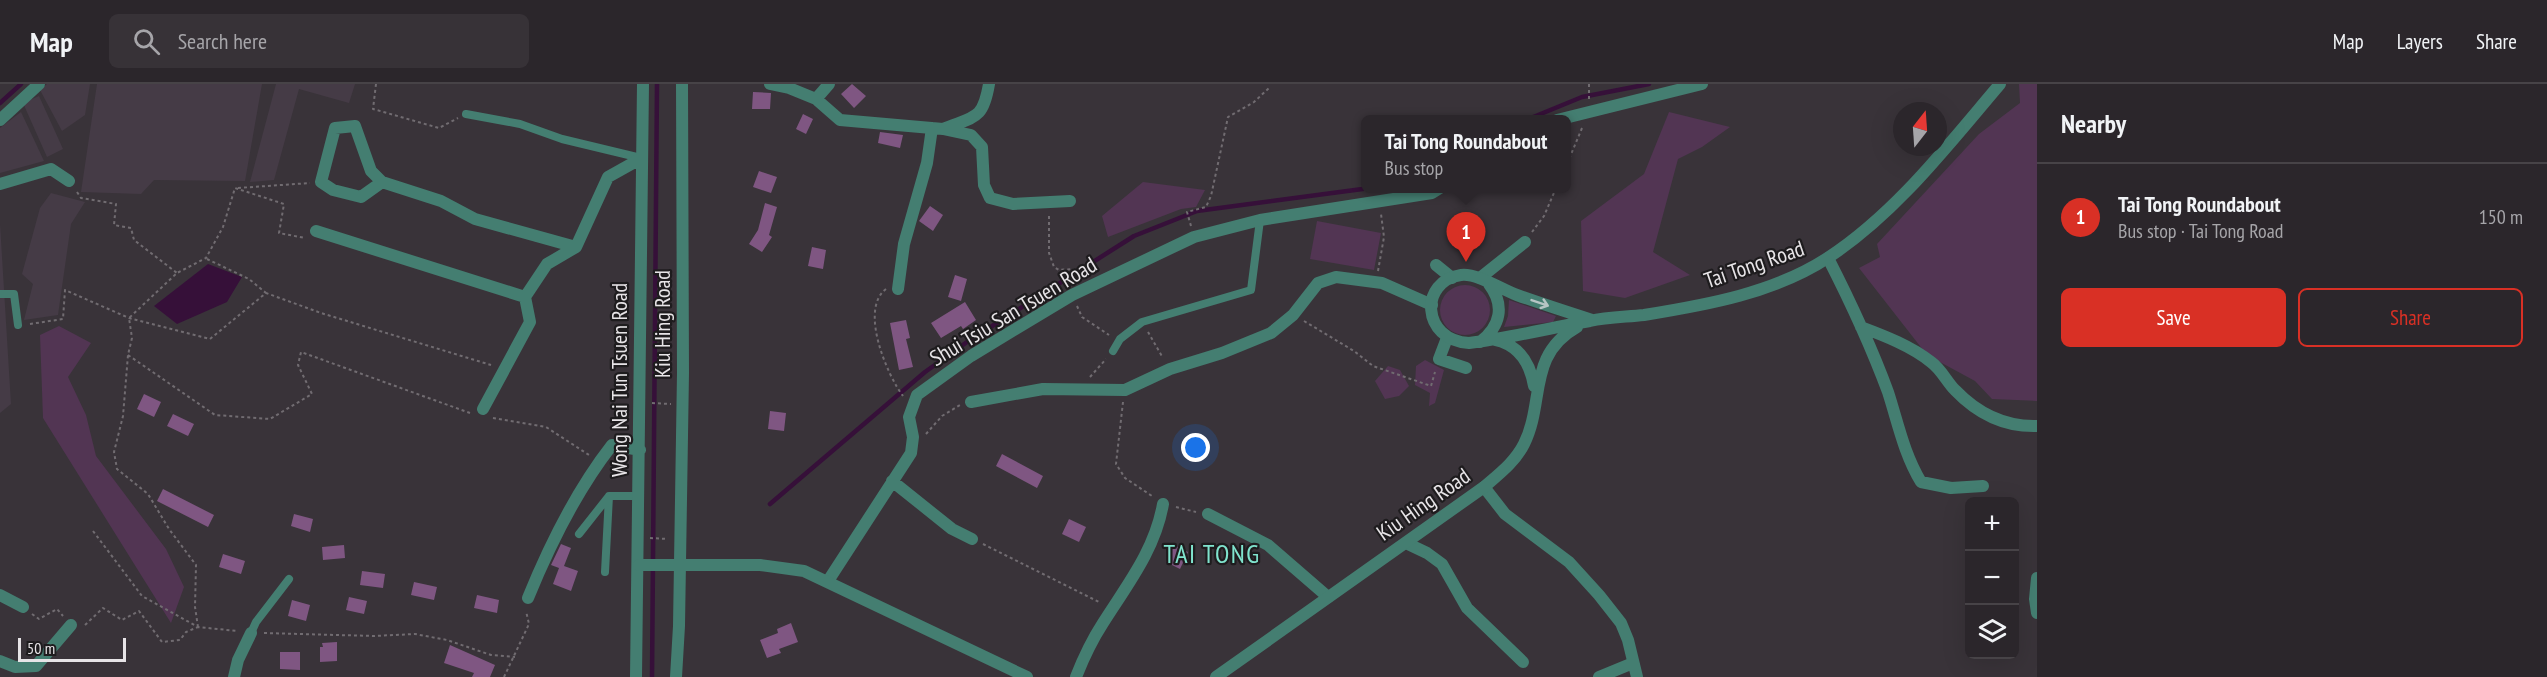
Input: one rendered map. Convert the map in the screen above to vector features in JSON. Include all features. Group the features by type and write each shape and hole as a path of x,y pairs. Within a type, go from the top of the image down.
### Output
{"street":[{"path":"0,120 39,84"},
{"name":"Wong Nai Tun Tsuen Road","path":"636,677 643,84"},
{"name":"Kiu Hing Road","path":"676,677 683,373 682,84"},
{"path":"770,84 789,88 816,99 840,120 938,128 971,135 982,147 984,185 990,198 1013,204 1070,201"},
{"path":"816,99 829,84"},
{"path":"938,128 978,113 985,107 989,84"},
{"path":"1571,116 1702,84"},
{"name":"Tai Tong Road","path":"1447,339 1458,343 1479,342 1592,320 1643,315 1729,298 1784,280 1828,258 1847,245 1898,199 1931,165 2000,84"},
{"path":"382,182 361,198 333,190 321,182 335,128 355,126 370,171 382,182 441,201 475,219 576,247"},
{"path":"898,285 904,244 938,128"},
{"path":"484,414 530,322 525,297 547,264 576,247 609,177 642,158"},
{"path":"0,183 51,169 69,181"},
{"name":"Shui Tsiu San Tsuen Road","path":"828,581 911,453 913,437 909,417 917,395 971,356 1072,295 1194,237 1260,220 1432,193"},
{"path":"316,231 525,297"},
{"path":"1479,342 1496,325 1500,315 1500,304 1484,281 1525,242"},
{"path":"1828,258 1861,327 1887,390 1910,463 1922,482 1951,488 1983,486"},
{"path":"1436,265 1452,278 1437,291 1432,305 1433,321 1447,339 1439,359 1467,368"},
{"name":"Tai Tong Road","path":"1452,278 1469,275 1592,320"},
{"path":"971,402 1043,389 1125,390 1170,369 1222,353 1271,333 1293,315 1318,283 1336,277 1376,282 1432,305"},
{"name":"Kiu Hing Road","path":"1216,677 1484,488 1515,459 1532,426 1536,394 1544,363 1554,346 1568,332 1592,320"},
{"path":"1861,327 1891,338 1932,362 1955,391 1984,415 2020,427 2037,426"},
{"path":"1492,339 1510,345 1526,359 1533,376 1536,394"},
{"path":"528,598 550,543 598,462 612,445 640,450"},
{"path":"892,481 952,529 972,539"},
{"path":"1484,488 1504,514 1569,562 1599,595 1621,623 1629,640 1637,677"},
{"path":"1076,677 1103,623 1137,573 1160,520 1162,504"},
{"path":"1208,514 1268,545 1328,597"},
{"path":"1406,543 1427,553 1442,564 1467,609 1523,662"},
{"path":"639,565 781,566 804,571 1027,677"},
{"path":"2037,578 2035,599 2037,613"},
{"path":"0,595 23,607"},
{"path":"0,661 15,667 36,666 71,625"},
{"path":"234,677 238,660 251,633"},
{"path":"1599,677 1633,663"}],"lane":[{"path":"465,114 520,124 562,139 642,158"},
{"path":"1113,351 1120,339 1143,322 1251,290 1260,220"},
{"path":"0,294 14,294 18,325"},
{"path":"609,496 639,496"},
{"path":"579,534 609,496"},
{"path":"605,572 609,496"},
{"path":"251,633 256,622 289,579"}],"path":[{"path":"376,84 374,109 440,128 465,114"},
{"path":"1589,84 1589,90"},
{"path":"1191,227 1187,212 1206,207 1209,203 1228,117 1254,102 1269,88"},
{"path":"1571,153 1590,110"},
{"path":"69,181 81,198 117,204 114,225 131,228 134,240 177,273"},
{"path":"235,188 321,182"},
{"path":"129,318 177,273 206,258 223,227 235,188"},
{"path":"235,188 284,204 279,233 303,238 316,231"},
{"path":"1525,242 1544,216 1554,193"},
{"path":"1376,282 1384,237 1380,201"},
{"path":"1050,203 1048,235 1052,263 1059,270 1073,269"},
{"path":"206,258 249,279 266,293 321,313 505,369"},
{"path":"898,285 883,290 875,306 875,324 884,361 894,384 906,399"},
{"path":"18,325 63,319 65,290 129,318 210,339 266,293"},
{"path":"1072,295 1082,317 1100,331 1120,339"},
{"path":"1293,315 1354,351 1373,366 1431,386 1439,359"},
{"path":"129,318 132,338 128,355 123,416 114,452 117,469 148,494 169,529 196,565 195,607 198,627"},
{"path":"1143,322 1170,369"},
{"path":"1080,388 1113,351"},
{"path":"128,355 215,415 270,419 312,394 298,365 301,352 484,414 546,427 598,462"},
{"path":"1125,390 1116,464 1125,478 1162,504 1208,514"},
{"path":"926,434 942,416 956,407 971,402"},
{"path":"649,403 677,404"},
{"path":"93,531 142,596 198,627 251,633 374,636 415,634 459,643 491,655 515,657"},
{"path":"646,538 671,539"},
{"path":"972,539 1114,609"},
{"path":"504,677 529,624 525,609 528,598"},
{"path":"23,607 39,620 57,609 71,625 84,626 104,608 122,620 140,611 162,642 180,640 186,632 198,627"}],"shaded area":[{"path":"47,84 90,84 85,115 62,131 40,90"},
{"path":"97,84 262,84 245,181 154,180 141,194 81,192"},
{"path":"276,84 355,84 349,103 299,89 274,180 250,182"},
{"path":"2019,84 2037,84 2037,401 1992,399 1975,381 1927,355 1859,268 1880,257 1877,244 1979,134 2020,103"},
{"path":"39,96 63,149 47,157 23,103"},
{"path":"21,112 44,161 0,173 0,128"},
{"path":"1669,112 1730,127 1702,147 1678,159 1653,252 1690,275 1625,298 1583,291 1581,221 1644,174"},
{"path":"1143,182 1205,190 1196,207 1181,209 1108,237 1102,216"},
{"path":"51,193 85,202 71,224 58,315 24,320 33,284 22,274 40,208"},
{"path":"1317,221 1381,233 1374,270 1310,259"},
{"path":"0,224 11,404 0,413"},
{"path":"208,264 242,277 227,302 177,324 154,306"},
{"path":"1460,285 1470,285 1483,292 1490,305 1490,315 1483,328 1470,335 1460,335 1451,331 1444,324 1440,315 1440,305 1444,296 1451,289"},
{"path":"1509,300 1556,316 1553,322 1504,327 1508,316"},
{"path":"59,326 91,343 68,377 86,415 96,456 166,549 184,587 171,623 43,418 40,335"},
{"path":"1425,360 1444,370 1435,403 1429,406 1430,393 1415,385 1416,366"},
{"path":"1388,366 1400,370 1409,386 1399,396 1385,399 1375,381"}],"building":[{"path":"852,84 866,96 854,108 841,94"},
{"path":"753,92 771,93 770,109 752,109"},
{"path":"803,114 813,119 806,134 796,129"},
{"path":"880,132 903,135 900,148 878,143"},
{"path":"759,171 777,177 771,193 753,187"},
{"path":"765,203 777,207 769,235 772,237 762,252 749,244 758,230"},
{"path":"930,206 943,215 933,231 919,221"},
{"path":"812,247 826,250 823,269 808,266"},
{"path":"955,275 967,279 961,301 948,297"},
{"path":"965,302 976,320 963,329 961,326 941,338 931,323"},
{"path":"906,320 910,338 906,339 913,367 899,370 890,323"},
{"path":"144,394 161,402 154,417 137,409"},
{"path":"770,411 786,413 784,431 768,429"},
{"path":"173,414 194,424 188,436 167,426"},
{"path":"1002,454 1043,476 1037,488 996,466"},
{"path":"163,489 214,515 208,527 157,501"},
{"path":"294,514 313,519 310,532 291,526"},
{"path":"1069,519 1086,527 1079,542 1062,534"},
{"path":"561,544 571,548 564,566 578,571 571,591 553,584 559,568 551,565"},
{"path":"344,545 345,558 323,560 322,547"},
{"path":"1174,545 1188,552 1180,569 1166,562"},
{"path":"223,554 245,561 241,574 219,567"},
{"path":"362,571 385,574 383,588 360,585"},
{"path":"414,582 437,587 434,600 411,595"},
{"path":"477,595 499,600 497,613 474,608"},
{"path":"349,597 367,601 364,614 346,610"},
{"path":"292,600 310,605 306,621 288,616"},
{"path":"791,623 798,642 779,649 781,653 767,658 760,640 778,633 777,629"},
{"path":"337,642 337,661 320,662 322,643"},
{"path":"450,645 495,665 490,677 472,677 474,673 444,663"},
{"path":"280,652 300,652 300,670 280,669"}],"waterway":[{"path":"0,103 21,84"},
{"path":"652,677 657,84"},
{"path":"1538,115 1582,97 1649,84"},
{"path":"770,504 925,372 967,342 1134,236 1197,211 1361,189"}],"place":[{"name":"Tai Tong Roundabout","path":"1466,262"}],"district":[{"name":"TAI TONG","path":"1212,554"}]}
